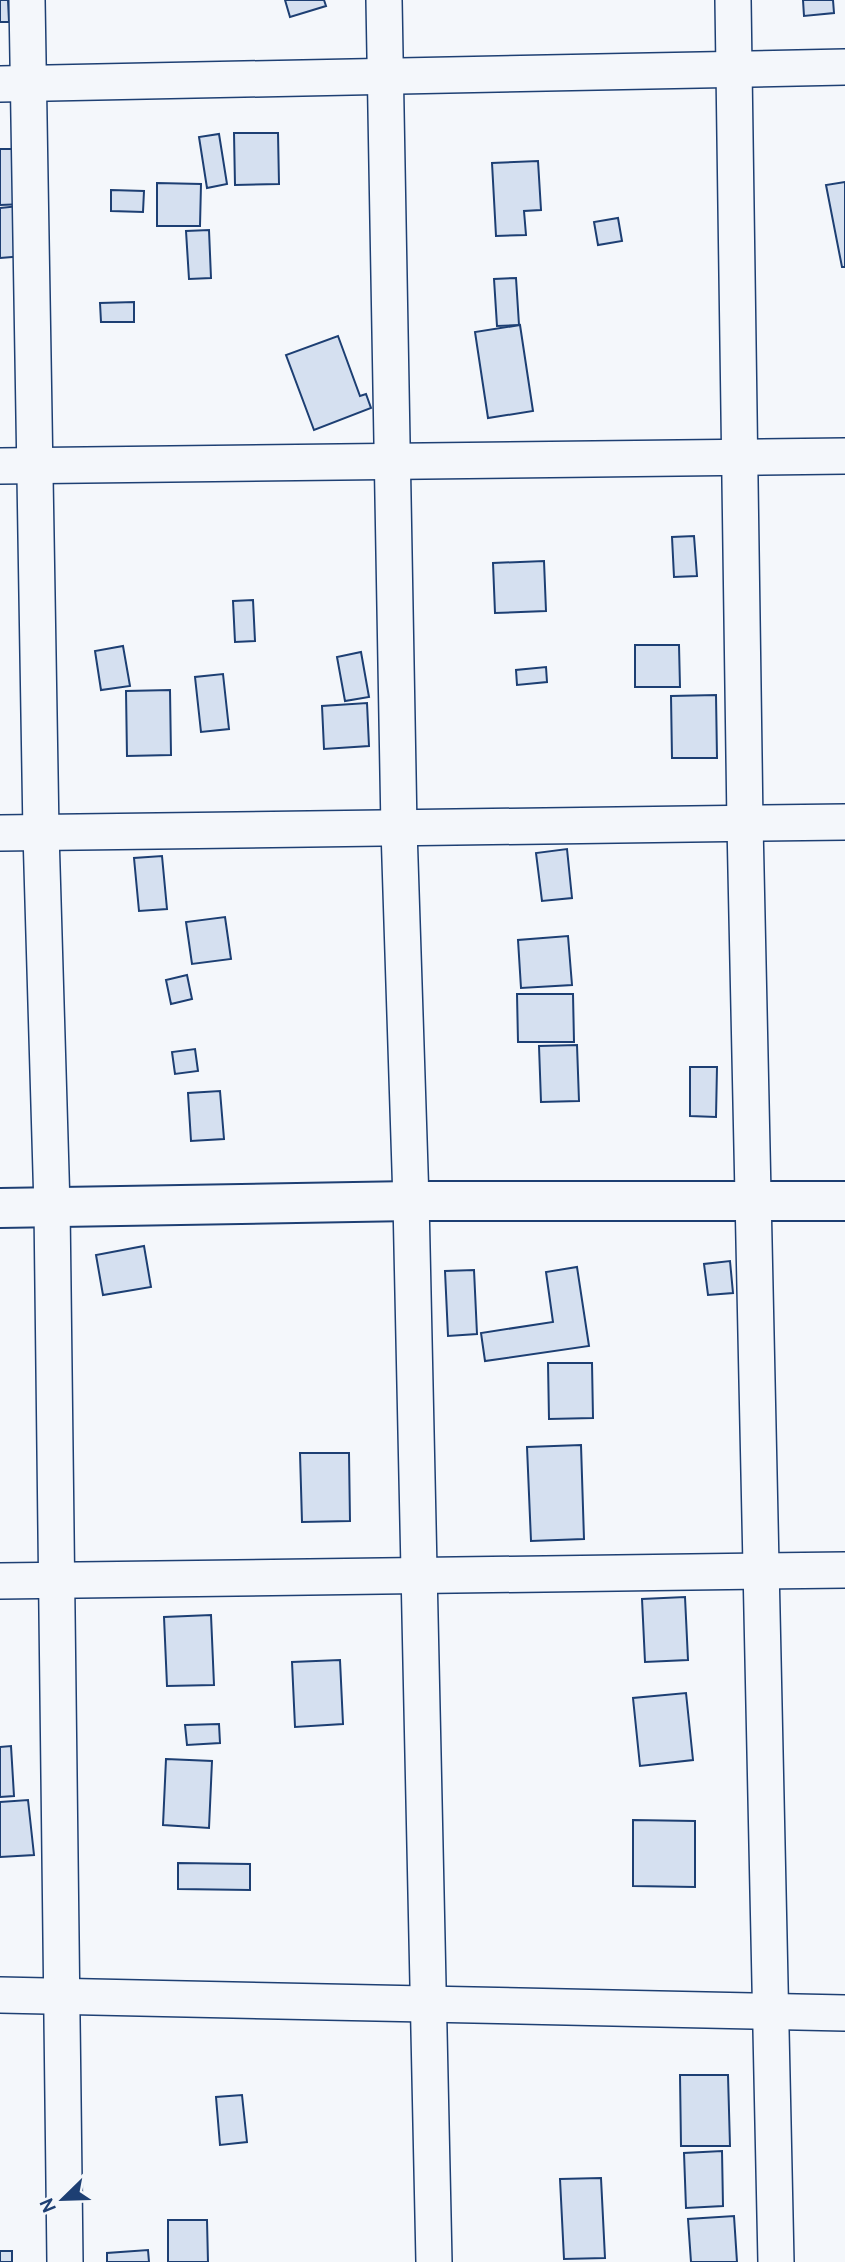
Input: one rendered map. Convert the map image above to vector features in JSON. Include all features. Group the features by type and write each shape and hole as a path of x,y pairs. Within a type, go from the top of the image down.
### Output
{"main road":[{"path":"0,1208 411,1201 845,1200"}],"street":[{"path":"27,0 14,84 34,465 52,1208 65,2262"},
{"path":"384,0 400,829 420,1576 434,2262"},
{"path":"733,0 745,824 776,2262"},
{"path":"14,84 845,67"},
{"path":"0,466 845,456"},
{"path":"0,833 845,822"},
{"path":"0,1581 845,1570"},
{"path":"0,1995 845,2013"}],"building":[{"path":"0,0 8,0 9,22 0,22"},
{"path":"285,0 324,0 326,6 290,17"},
{"path":"803,0 833,0 834,13 804,16"},
{"path":"234,133 278,133 279,184 235,185"},
{"path":"219,134 227,184 207,188 199,137"},
{"path":"0,149 25,149 25,204 0,205"},
{"path":"538,161 541,210 524,211 526,235 496,236 492,163"},
{"path":"845,182 845,267 842,267 826,185"},
{"path":"157,183 201,184 200,226 157,226"},
{"path":"111,190 144,191 143,212 111,211"},
{"path":"19,206 24,256 0,258 0,208"},
{"path":"618,218 622,241 598,245 594,222"},
{"path":"209,230 211,278 189,279 186,231"},
{"path":"516,278 519,325 497,326 494,279"},
{"path":"134,302 134,322 101,322 100,303"},
{"path":"520,325 533,411 488,418 475,332"},
{"path":"338,336 360,396 366,394 371,408 314,430 286,355"},
{"path":"694,536 697,576 674,577 672,537"},
{"path":"544,561 546,611 495,613 493,563"},
{"path":"253,600 255,641 235,642 233,601"},
{"path":"635,645 679,645 680,687 635,687"},
{"path":"123,646 130,686 101,690 95,651"},
{"path":"361,652 369,697 345,701 337,657"},
{"path":"546,667 547,682 517,685 516,670"},
{"path":"223,674 229,729 201,732 195,677"},
{"path":"170,690 171,755 127,756 126,691"},
{"path":"716,695 717,758 672,758 671,696"},
{"path":"367,703 369,746 324,749 322,706"},
{"path":"567,849 572,898 542,901 536,853"},
{"path":"162,856 167,909 139,911 134,858"},
{"path":"225,917 231,959 192,964 186,922"},
{"path":"568,936 572,985 521,988 518,940"},
{"path":"187,975 192,999 171,1004 166,980"},
{"path":"517,994 573,994 574,1042 518,1042"},
{"path":"577,1045 579,1101 541,1102 539,1046"},
{"path":"195,1049 198,1071 175,1074 172,1052"},
{"path":"690,1067 717,1067 716,1117 690,1116"},
{"path":"220,1091 224,1139 191,1141 188,1093"},
{"path":"144,1246 151,1287 103,1295 96,1255"},
{"path":"730,1261 733,1293 708,1295 704,1264"},
{"path":"577,1267 589,1346 485,1361 481,1333 553,1322 546,1272"},
{"path":"474,1270 477,1334 448,1336 445,1271"},
{"path":"548,1363 592,1363 593,1418 549,1419"},
{"path":"581,1445 584,1539 531,1541 527,1447"},
{"path":"300,1453 349,1453 350,1521 302,1522"},
{"path":"685,1597 688,1660 645,1662 642,1599"},
{"path":"211,1615 214,1685 167,1686 164,1617"},
{"path":"340,1660 343,1724 295,1727 292,1662"},
{"path":"686,1693 693,1760 640,1766 633,1698"},
{"path":"219,1724 220,1743 187,1745 185,1725"},
{"path":"11,1746 14,1796 0,1797 0,1747"},
{"path":"166,1759 212,1761 209,1828 163,1825"},
{"path":"28,1800 34,1855 0,1857 0,1802"},
{"path":"633,1820 695,1821 695,1887 633,1886"},
{"path":"178,1863 250,1864 250,1890 178,1889"},
{"path":"680,2075 728,2075 730,2146 681,2146"},
{"path":"242,2095 247,2142 220,2145 216,2097"},
{"path":"722,2151 723,2206 686,2208 684,2153"},
{"path":"601,2178 605,2258 564,2259 560,2179"},
{"path":"734,2216 737,2262 691,2262 688,2219"},
{"path":"168,2220 207,2220 208,2262 168,2262"},
{"path":"148,2250 149,2262 107,2262 107,2253"},
{"path":"0,2251 12,2251 12,2262 0,2262"}]}
